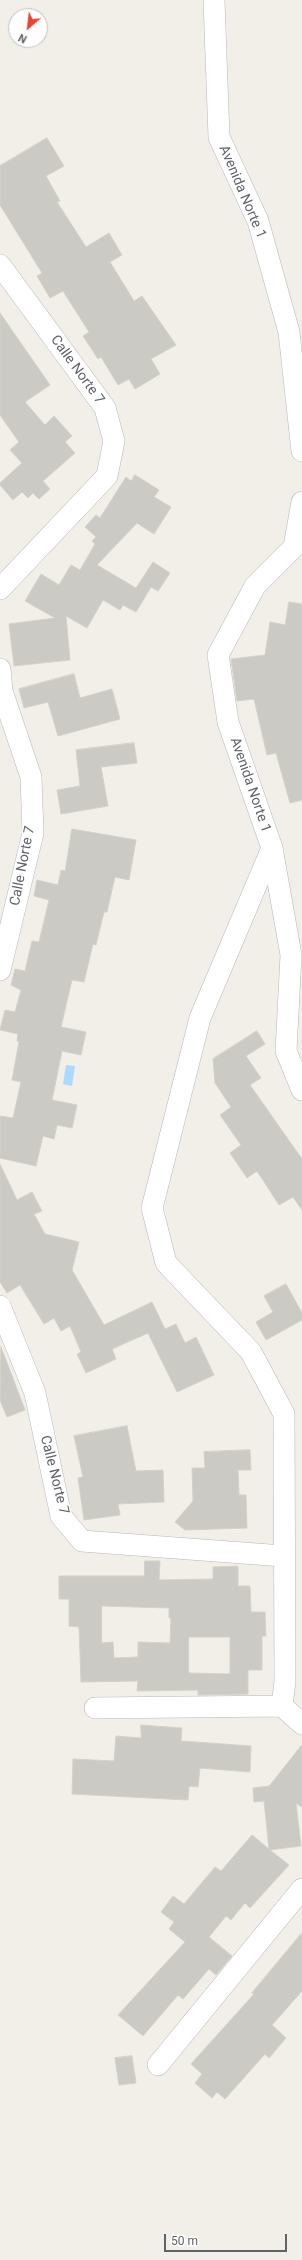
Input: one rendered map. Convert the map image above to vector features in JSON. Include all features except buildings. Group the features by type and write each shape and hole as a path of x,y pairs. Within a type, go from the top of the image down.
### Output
{"street":[{"name":"Avenida Norte 1","path":"214,0 219,137 258,221 290,332 302,451"},
{"name":"Calle Norte 7","path":"0,265 105,408 114,441 107,476 0,590"},
{"name":"Avenida Norte 1","path":"302,502 294,547 255,586 218,655 228,722 272,848 291,954 286,1051 302,1090"},
{"name":"Calle Norte 7","path":"0,669 2,691 31,777 33,833 0,970"},
{"path":"272,848 200,1018 152,1208 166,1263 251,1352 284,1414 283,1556 285,1681 282,1706"},
{"name":"Calle Norte 7","path":"0,1306 35,1393 61,1516 82,1540 283,1556"},
{"path":"95,1708 282,1706 302,1724"},
{"path":"158,2065 302,1889"}],"water":[{"path":"66,1065 75,1066 72,1086 63,1084"}]}
